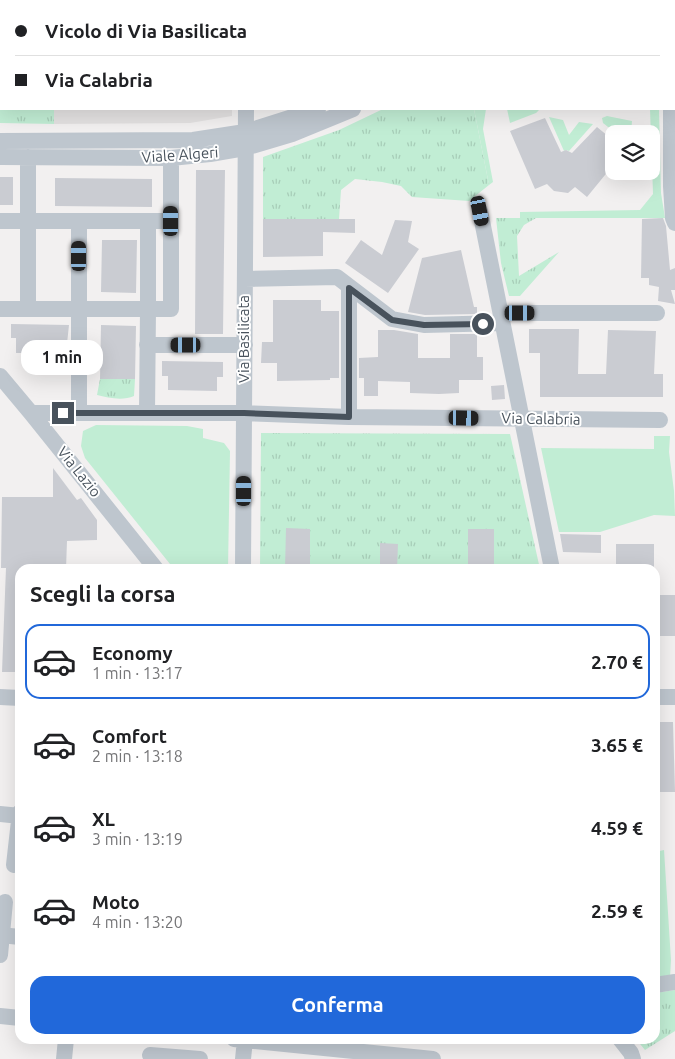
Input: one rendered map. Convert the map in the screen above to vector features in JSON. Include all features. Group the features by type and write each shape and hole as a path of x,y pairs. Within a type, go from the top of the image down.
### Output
{"street":[{"name":"Via Basilicata","path":"243,564 246,110"},
{"name":"Viale Algeri","path":"0,157 171,158 210,154 316,110"},
{"name":"Viale Algeri","path":"0,141 245,140 292,134 351,110"},
{"path":"671,110 672,218 675,223"},
{"path":"28,157 28,309"},
{"path":"0,309 171,309 171,158"},
{"path":"480,211 551,564"},
{"path":"0,221 171,221"},
{"path":"79,221 79,413"},
{"path":"147,413 148,221"},
{"path":"245,279 337,278 392,320 424,325 502,318 657,313"},
{"path":"349,288 349,417"},
{"path":"147,345 245,345"},
{"name":"Via Lazio","path":"1,379 31,412 152,564"},
{"name":"Via Calabria","path":"31,412 244,413 349,417 660,420"},
{"path":"660,697 675,697"},
{"path":"0,698 15,698"},
{"path":"0,814 15,816"},
{"path":"14,865 15,857"},
{"path":"0,955 5,902"},
{"path":"1,935 15,936"},
{"path":"660,984 675,982"},
{"path":"0,1016 15,1018"},
{"path":"64,1059 66,1044"},
{"path":"240,1044 243,1059"},
{"path":"338,1044 376,1046 433,1059"},
{"path":"624,1044 633,1059"},
{"path":"150,1051 200,1059"}],"shaded area":[{"path":"54,110 232,110 232,116 190,123 54,124"}],"green space":[{"path":"0,110 54,110 54,124 0,123"},
{"path":"381,110 474,110 489,185 469,201 412,197 401,186 355,179 341,190 339,219 263,219 263,157 339,130"},
{"path":"474,110 486,110 483,129 493,182 489,185"},
{"path":"507,110 539,110 536,113 510,123"},
{"path":"650,110 659,110 659,125 651,125"},
{"path":"607,116 632,121 632,125 606,125 602,118"},
{"path":"549,117 563,120 569,135 579,122 593,124 569,151 564,151"},
{"path":"660,151 661,193 665,218 520,218 520,212 640,210 653,194 653,180 660,180"},
{"path":"496,218 536,218 524,225 517,236 519,276 559,252 520,296 509,296 501,263"},
{"path":"100,379 135,379 134,396 120,399 97,395"},
{"path":"96,425 187,426 203,429 203,438 224,443 230,451 228,564 170,564 85,458 81,446 83,431"},
{"path":"261,433 510,434 539,564 260,564"},
{"path":"654,436 670,436 669,452 675,516 654,515 600,532 559,532 541,448 654,449"},
{"path":"664,850 671,960 670,978 660,979 660,851"},
{"path":"675,990 675,1031 660,1040 660,992"},
{"path":"640,1044 654,1044 645,1050"}],"building":[{"path":"545,118 561,152 566,150 572,153 597,127 605,134 605,175 587,197 575,187 568,193 554,191 547,184 535,189 510,131"},
{"path":"196,170 225,170 223,334 195,334"},
{"path":"0,177 13,177 13,205 0,205"},
{"path":"55,178 152,179 152,207 55,206"},
{"path":"663,218 666,226 670,270 675,268 675,290 671,290 675,304 658,301 659,287 649,285 649,278 641,278 642,219"},
{"path":"263,219 355,219 355,233 323,232 323,256 263,257"},
{"path":"395,220 412,221 408,242 419,249 388,293 345,263 361,240 382,255"},
{"path":"102,240 137,240 136,293 101,292"},
{"path":"461,250 474,307 477,307 477,314 425,315 408,312 422,258"},
{"path":"273,300 321,300 321,311 339,311 339,378 330,378 330,380 277,381 277,363 261,363 262,342 273,342"},
{"path":"11,324 69,325 66,353 16,353 16,338 11,338"},
{"path":"101,325 136,326 135,379 100,379"},
{"path":"529,329 579,329 578,374 606,374 608,330 656,331 654,374 663,374 663,397 540,397 540,353 529,353"},
{"path":"378,330 394,330 418,334 418,358 450,358 450,334 477,334 477,357 483,357 483,380 459,380 459,393 439,394 410,393 410,382 378,381 378,396 364,396 364,378 359,378 359,358 378,357"},
{"path":"162,361 223,362 223,377 217,377 217,391 168,390 168,376 162,376"},
{"path":"504,385 505,399 492,400 491,386"},
{"path":"53,468 77,500 81,498 97,520 97,540 67,541 66,564 15,564 15,672 2,672 6,568 1,568 2,497 53,497"},
{"path":"286,528 310,529 310,564 285,564"},
{"path":"468,529 494,529 494,564 468,564"},
{"path":"560,534 601,535 601,553 563,552"},
{"path":"380,543 398,544 397,564 380,564"},
{"path":"616,544 654,544 654,564 616,564"},
{"path":"660,595 675,595 675,636 660,636"},
{"path":"660,722 673,722 675,792 660,792"}],"route":[{"path":"63,413 244,413 349,417 349,288 392,320 424,325 483,324"}]}
